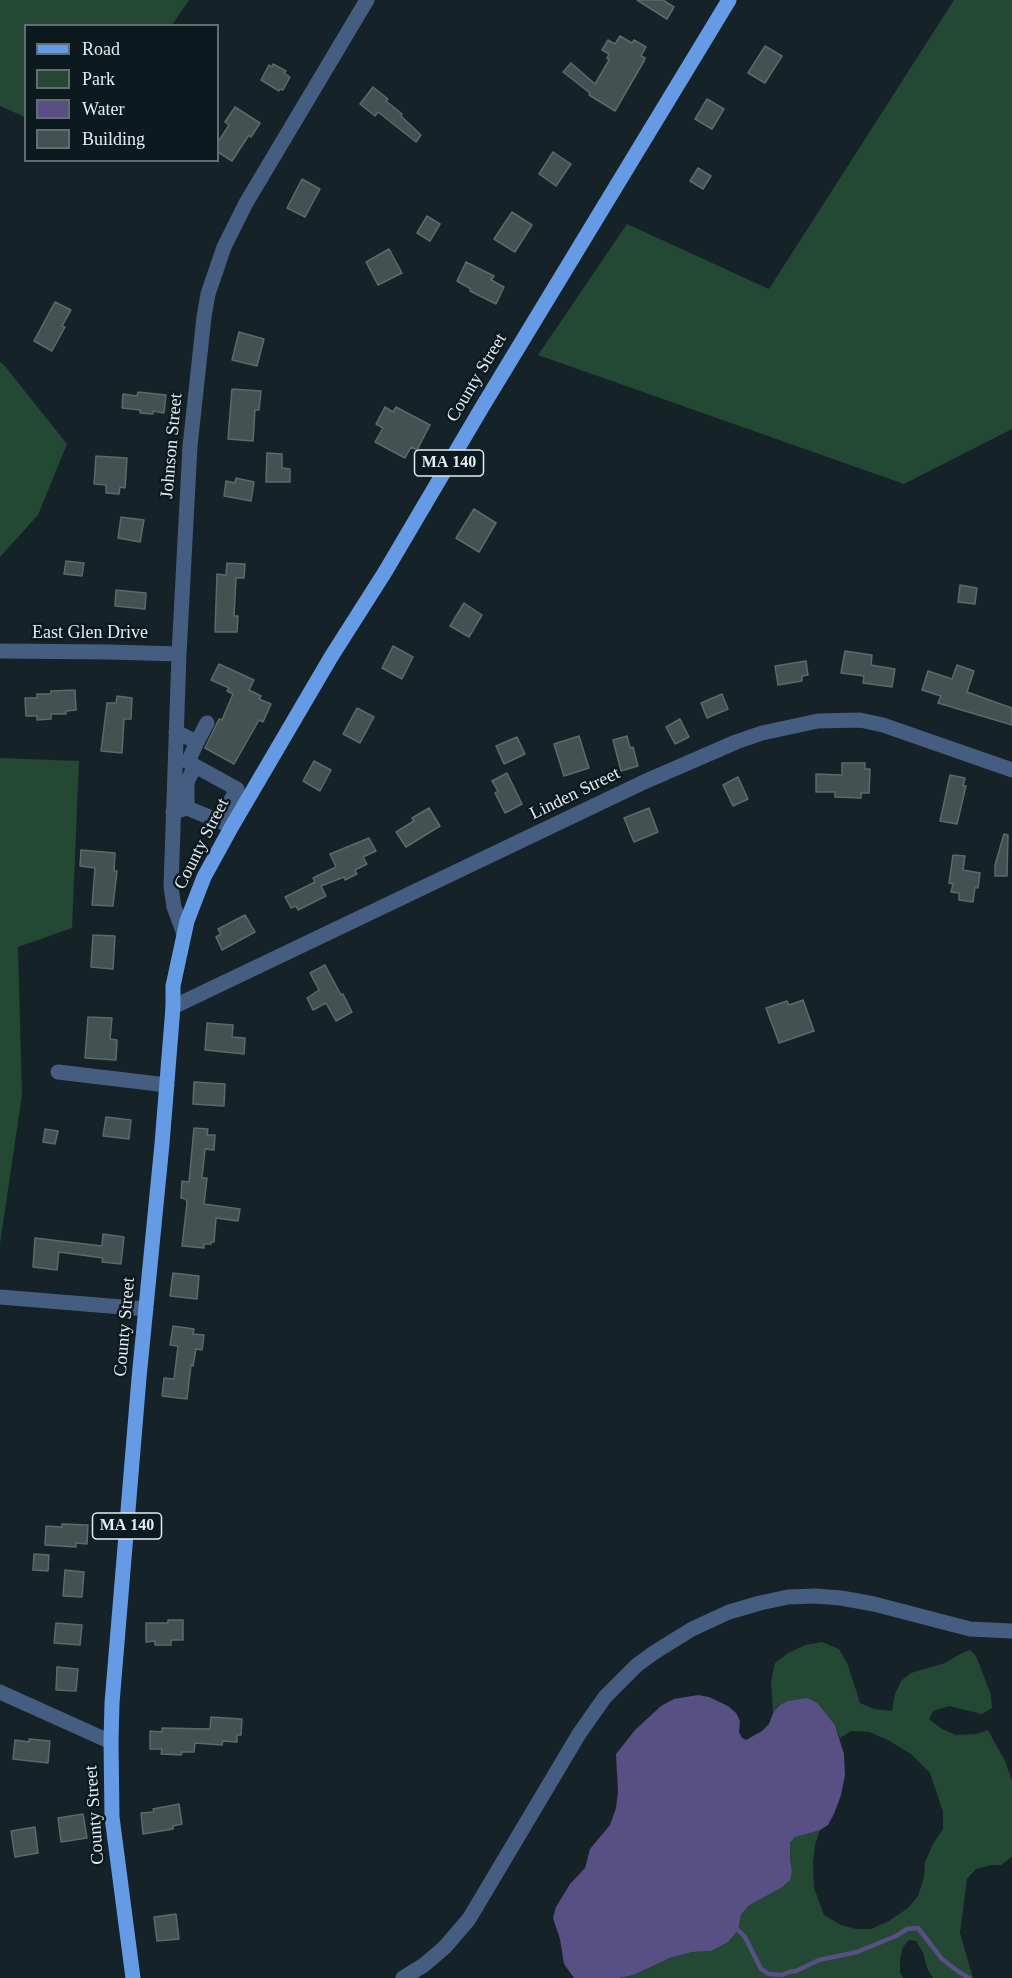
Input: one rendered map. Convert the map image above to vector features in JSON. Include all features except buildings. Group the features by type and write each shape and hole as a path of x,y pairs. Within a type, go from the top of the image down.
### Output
{"main road":[{"name":"County Street","path":"133,1978 114,1834 111,1742 122,1584 167,1085 173,986 184,934 226,823 385,572 729,0"}],"street":[{"name":"Johnson Street","path":"184,934 174,907 171,887 180,810 176,732 179,654 190,446 204,317 210,286 224,247 246,203 367,0"},
{"name":"East Glen Drive","path":"0,651 110,651 179,654"},
{"name":"Linden Street","path":"173,1007 644,782 762,733 818,721 860,720 884,725 1012,770"},
{"path":"195,766 187,783 180,810 226,823 237,789 188,762 207,723"},
{"path":"176,732 197,742"},
{"path":"58,1072 167,1085"},
{"path":"0,1297 146,1309"},
{"path":"403,1978 424,1965 445,1947 469,1919 579,1734 605,1697 637,1665 674,1639 729,1612 773,1600 802,1596 858,1601 970,1629 1012,1631"},
{"path":"0,1692 111,1742"}],"green space":[{"path":"0,0 189,0 173,24 24,24 24,117 0,106"},
{"path":"954,0 1012,0 1012,429 904,484 538,355 627,224 769,289"},
{"path":"0,362 67,444 38,515 0,557"},
{"path":"0,758 79,761 72,928 18,947 22,1095 0,1244"},
{"path":"822,1642 839,1649 848,1665 860,1703 874,1709 892,1711 895,1694 901,1681 911,1673 945,1663 970,1650 976,1656 991,1695 992,1708 982,1714 949,1706 933,1711 929,1719 942,1729 956,1735 976,1734 988,1730 1005,1761 1012,1780 1012,1857 1001,1865 976,1869 967,1879 960,1933 973,1978 933,1978 916,1941 909,1940 903,1947 900,1959 900,1972 903,1978 619,1978 635,1975 670,1958 692,1952 711,1951 738,1930 741,1915 748,1906 781,1888 792,1871 790,1843 795,1837 804,1833 820,1830 813,1862 814,1888 824,1915 841,1925 856,1929 871,1929 889,1921 908,1908 918,1896 924,1877 925,1862 943,1829 943,1812 930,1773 911,1754 869,1732 851,1731 840,1738 835,1725 780,1705 773,1713 771,1682 775,1663 788,1653 805,1645"}],"water":[{"path":"698,1695 709,1697 728,1706 736,1713 740,1721 739,1732 746,1740 769,1724 773,1713 780,1705 788,1701 807,1698 817,1703 835,1725 844,1754 845,1775 834,1814 828,1825 820,1830 795,1837 790,1843 792,1871 790,1880 781,1888 748,1906 741,1915 738,1930 728,1942 711,1951 692,1952 670,1958 634,1975 619,1978 574,1978 564,1964 560,1939 553,1918 556,1907 570,1884 585,1868 590,1849 610,1825 616,1808 618,1792 616,1754 635,1730 661,1706 674,1699"}],"waterway":[{"path":"738,1930 745,1937 761,1969 769,1974 782,1975 819,1960 857,1952 907,1929 918,1928 942,1959 969,1978"}]}
